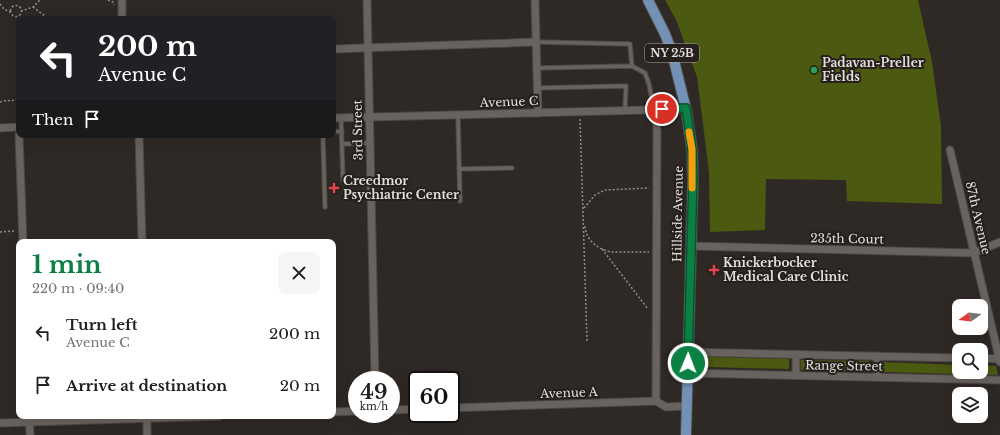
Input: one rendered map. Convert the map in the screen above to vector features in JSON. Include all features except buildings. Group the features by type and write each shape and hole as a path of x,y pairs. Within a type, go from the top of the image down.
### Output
{"main road":[{"name":"Hillside Avenue","path":"648,0 672,52 686,108 692,149 693,163 686,435"}],"street":[{"path":"122,0 122,16"},
{"name":"3rd Street","path":"367,0 375,371"},
{"path":"535,0 538,113"},
{"path":"336,49 536,42"},
{"name":"Avenue C","path":"336,118 686,108"},
{"path":"654,110 657,127 656,401"},
{"path":"0,128 16,128"},
{"path":"19,138 23,239"},
{"path":"139,138 142,239"},
{"name":"87th Avenue","path":"950,150 1000,360"},
{"name":"235th Court","path":"691,246 974,253 1000,242"},
{"name":"Range Street","path":"688,352 952,358"},
{"path":"796,355 796,375"},
{"path":"877,377 878,356"},
{"path":"988,359 1000,360"},
{"name":"Range Street","path":"688,373 1000,380"},
{"name":"Avenue A","path":"460,408 656,401 666,407 686,406"},
{"path":"336,412 348,411"},
{"path":"0,423 30,419 30,435"},
{"path":"147,419 147,435"}],"lane":[{"path":"536,42 630,44 632,66"},
{"path":"537,68 632,66 645,74 649,84 654,110"},
{"path":"537,88 626,86 625,110"},
{"path":"458,115 460,201"},
{"path":"341,118 343,180"},
{"path":"336,132 342,132"},
{"path":"323,138 325,208"},
{"path":"342,144 370,143"},
{"path":"460,169 512,168"}],"path":[{"path":"0,4 4,9 15,16 19,15 22,11 33,7 40,0"},
{"path":"10,12 11,8 15,5 19,6 22,11"},
{"path":"33,7 45,16"},
{"path":"0,102 16,100"},
{"path":"580,111 587,341"},
{"path":"657,188 605,190 595,195 583,208 585,232 589,240 594,244 611,252 657,252"},
{"path":"0,232 23,231"},
{"path":"602,248 656,320"}],"green space":[{"name":"Padavan-Preller Fields","path":"665,0 918,0 932,62 941,127 942,204 847,201 846,180 766,179 765,230 710,232 709,172 697,77 677,22"},
{"path":"708,357 789,359 789,369 708,367"},
{"path":"801,360 869,361 869,371 801,370"},
{"path":"881,362 952,365 952,374 881,372"},
{"path":"988,365 996,366 998,375 988,375"}],"slow traffic":[{"path":"689,132 693,163 692,188"}],"place":[{"name":"Padavan-Preller Fields","path":"814,70"},
{"name":"Creedmor Psychiatric Center","path":"334,188"},
{"name":"Knickerbocker Medical Care Clinic","path":"714,270"}],"route":[{"path":"662,109 686,108 692,149 693,178 688,363"}]}
